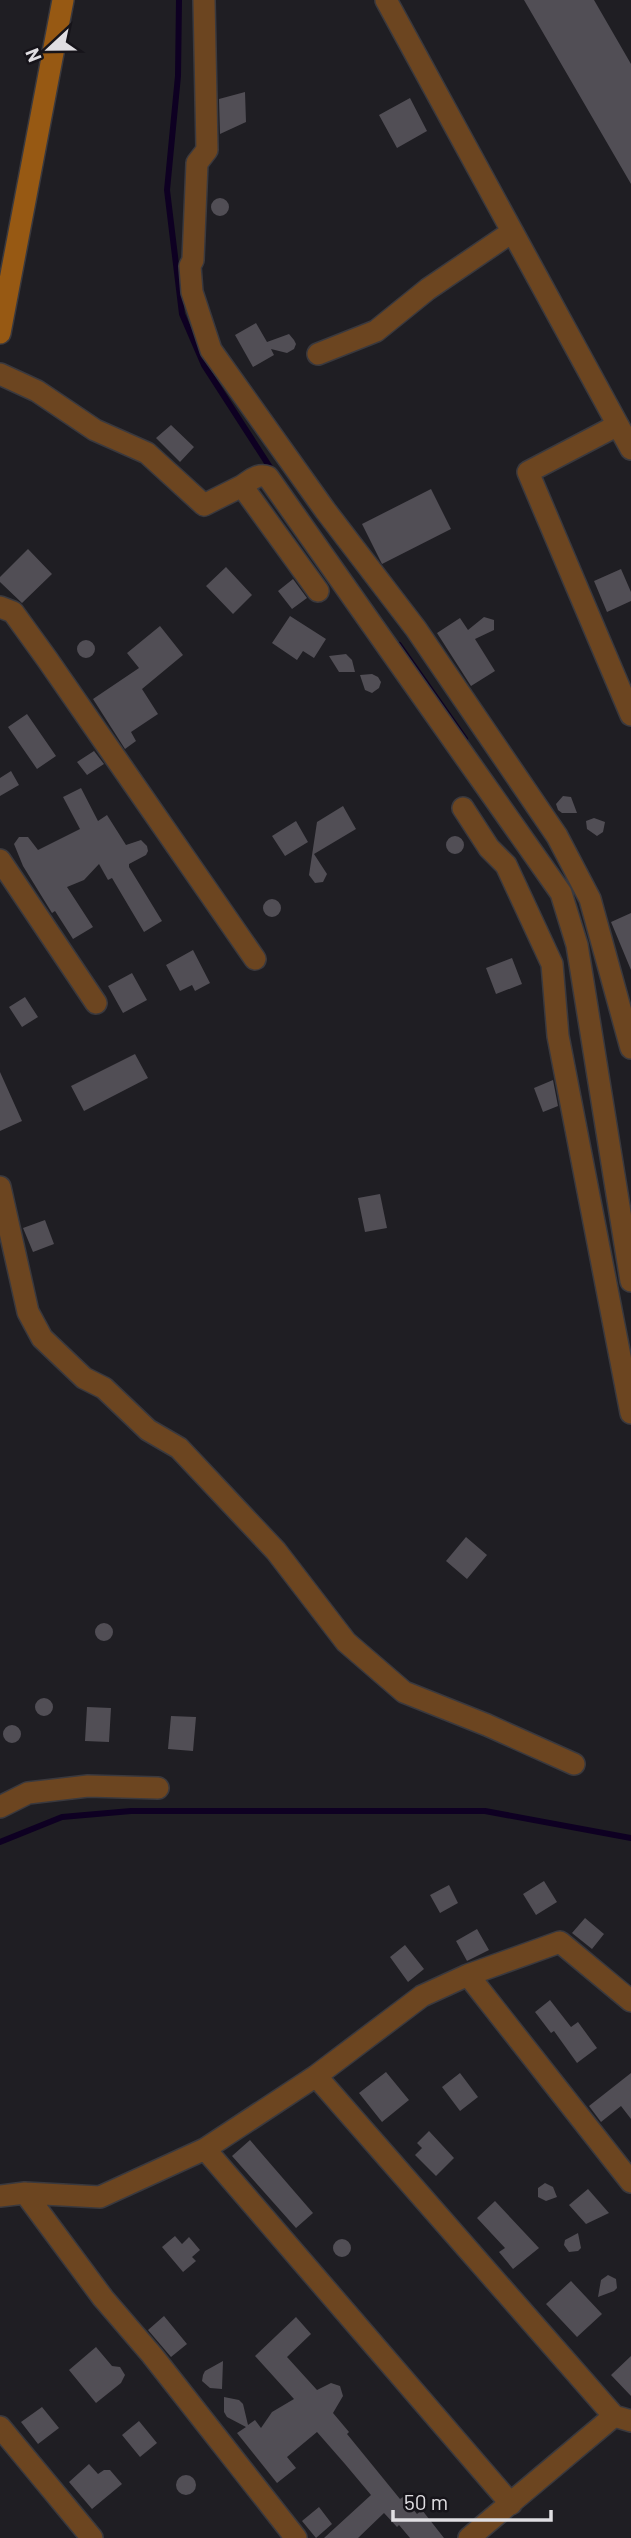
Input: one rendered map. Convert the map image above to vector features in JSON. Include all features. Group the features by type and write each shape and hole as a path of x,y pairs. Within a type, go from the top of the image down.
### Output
{"main road":[{"path":"0,333 63,0"}],"street":[{"path":"204,0 207,150 197,163 193,260 190,266 192,292 211,350 324,510 416,629 556,836 590,899 631,1048"},
{"path":"386,0 631,449"},
{"path":"318,354 376,331 428,289 512,232"},
{"path":"0,373 37,391 95,430 148,453 205,505 257,476 268,477 561,893 577,945 631,1281"},
{"path":"618,425 528,472 631,716"},
{"path":"242,486 318,591"},
{"path":"0,607 13,612 47,659 254,959"},
{"path":"463,807 489,848 506,864 552,964 558,1036 631,1413"},
{"path":"0,860 96,1003"},
{"path":"0,1187 28,1312 42,1338 84,1378 104,1388 148,1430 179,1448 276,1551 346,1642 404,1692 574,1764"},
{"path":"0,1807 29,1793 88,1786 158,1788"},
{"path":"0,2196 25,2193 100,2197 205,2148 316,2076 422,1996 468,1975 560,1942 631,2001"},
{"path":"468,1975 631,2182"},
{"path":"316,2076 623,2418 469,2538"},
{"path":"205,2148 511,2504"},
{"path":"25,2193 103,2298 152,2355 296,2538"},
{"path":"0,2427 92,2538"}],"building":[{"path":"524,0 594,0 631,64 631,184"},
{"path":"245,92 246,122 220,134 219,99"},
{"path":"410,98 427,131 397,148 379,115"},
{"path":"220,198 226,201 229,207 226,213 220,216 214,213 211,207 214,201"},
{"path":"256,323 267,342 289,334 296,344 294,349 287,353 271,349 274,355 253,367 235,335"},
{"path":"171,425 194,447 180,462 156,438"},
{"path":"431,489 451,529 382,564 362,524"},
{"path":"28,549 52,574 22,603 0,582 0,577"},
{"path":"226,567 252,595 233,614 206,586"},
{"path":"621,569 631,592 631,601 607,612 594,581"},
{"path":"293,579 307,598 292,609 278,591"},
{"path":"290,616 326,639 314,658 303,651 297,660 272,643"},
{"path":"484,617 494,620 494,630 475,639 495,671 471,686 437,633 460,618 468,630"},
{"path":"160,626 183,655 142,689 158,714 131,732 136,741 125,749 93,699 139,668 127,653"},
{"path":"86,640 92,643 95,649 92,655 86,658 80,655 77,649 80,643"},
{"path":"346,654 352,660 355,672 339,672 329,656"},
{"path":"372,674 378,677 381,682 379,688 372,693 365,690 360,675"},
{"path":"27,714 56,756 37,769 8,727"},
{"path":"94,751 104,764 87,775 77,762"},
{"path":"11,771 19,785 0,796 0,778"},
{"path":"81,788 98,821 107,815 126,845 141,840 147,846 146,855 129,864 129,867 162,921 144,932 112,878 108,880 99,864 84,880 67,887 93,927 73,939 55,911 52,913 23,866 14,844 19,837 28,837 38,850 80,829 63,797"},
{"path":"563,796 571,797 577,813 562,813 558,810 556,804"},
{"path":"343,806 356,829 314,854 327,874 323,882 315,883 309,875 317,822"},
{"path":"594,818 605,822 603,832 597,836 587,829 586,821"},
{"path":"296,821 308,842 285,856 272,836"},
{"path":"455,836 461,839 464,845 461,851 455,854 449,851 446,845 449,839"},
{"path":"272,899 278,902 281,908 278,914 272,917 266,914 263,908 266,902"},
{"path":"631,913 631,970 611,922"},
{"path":"193,950 210,983 195,991 192,985 180,991 166,965"},
{"path":"512,958 522,984 496,994 486,968"},
{"path":"132,973 147,1000 123,1013 108,986"},
{"path":"25,997 38,1017 22,1027 9,1007"},
{"path":"135,1054 148,1078 84,1111 71,1086"},
{"path":"0,1072 22,1121 0,1131"},
{"path":"553,1080 558,1106 543,1112 534,1088"},
{"path":"380,1194 387,1228 365,1232 358,1198"},
{"path":"45,1220 54,1244 33,1252 23,1228"},
{"path":"466,1537 487,1555 467,1579 446,1561"},
{"path":"104,1623 110,1626 113,1632 110,1638 104,1641 98,1638 95,1632 98,1626"},
{"path":"44,1698 50,1701 53,1707 50,1713 44,1716 38,1713 35,1707 38,1701"},
{"path":"87,1707 111,1708 109,1742 85,1741"},
{"path":"171,1716 196,1717 193,1751 168,1749"},
{"path":"12,1725 18,1728 21,1734 18,1740 12,1743 6,1740 3,1734 6,1728"},
{"path":"544,1881 557,1902 536,1915 523,1894"},
{"path":"449,1885 458,1903 440,1913 430,1895"},
{"path":"585,1918 604,1934 592,1949 572,1933"},
{"path":"477,1929 489,1950 467,1961 456,1941"},
{"path":"405,1945 424,1969 408,1982 390,1957"},
{"path":"550,2000 571,2027 578,2022 597,2048 577,2063 554,2031 551,2033 535,2012"},
{"path":"386,2072 409,2100 382,2122 359,2093"},
{"path":"460,2073 478,2097 460,2111 442,2087"},
{"path":"631,2073 631,2119 621,2106 601,2122 589,2106"},
{"path":"429,2131 454,2158 436,2176 415,2155 422,2148 417,2143"},
{"path":"250,2140 313,2213 296,2228 232,2156"},
{"path":"545,2183 553,2187 557,2197 546,2201 538,2197 538,2188"},
{"path":"588,2189 609,2213 586,2224 569,2205"},
{"path":"495,2201 539,2248 513,2269 499,2252 505,2248 477,2218"},
{"path":"578,2233 581,2248 569,2252 564,2245 565,2240"},
{"path":"175,2236 182,2244 189,2237 200,2250 192,2257 196,2261 183,2272 162,2247"},
{"path":"342,2239 348,2242 351,2248 348,2254 342,2257 336,2254 333,2248 336,2242"},
{"path":"608,2275 616,2279 617,2288 598,2297 601,2280"},
{"path":"571,2281 602,2314 577,2337 546,2304"},
{"path":"164,2316 187,2344 171,2357 148,2330"},
{"path":"296,2317 311,2334 287,2357 317,2390 331,2383 340,2386 343,2396 333,2413 349,2432 347,2434 400,2499 403,2497 417,2514 422,2510 444,2538 410,2538 384,2513 358,2538 324,2538 371,2495 317,2432 287,2457 296,2468 277,2483 237,2433 246,2427 227,2417 224,2412 224,2397 239,2400 243,2404 248,2425 255,2420 261,2428 272,2412 294,2399 255,2356"},
{"path":"96,2347 112,2366 120,2367 125,2375 121,2383 96,2403 69,2370"},
{"path":"631,2356 631,2396 611,2375"},
{"path":"223,2361 222,2389 210,2388 202,2381 203,2375 205,2371"},
{"path":"42,2407 59,2428 38,2444 21,2422"},
{"path":"139,2421 157,2443 140,2457 122,2435"},
{"path":"89,2464 98,2474 110,2470 122,2484 92,2509 69,2482"},
{"path":"186,2475 193,2478 196,2485 193,2492 186,2495 179,2492 176,2485 179,2478"},
{"path":"319,2507 332,2524 316,2538 302,2521"}],"waterway":[{"path":"179,0 178,76 167,190 182,314 204,365 273,472"},
{"path":"399,645 465,739"},
{"path":"0,1842 62,1817 131,1811 485,1811 631,1838"}]}
